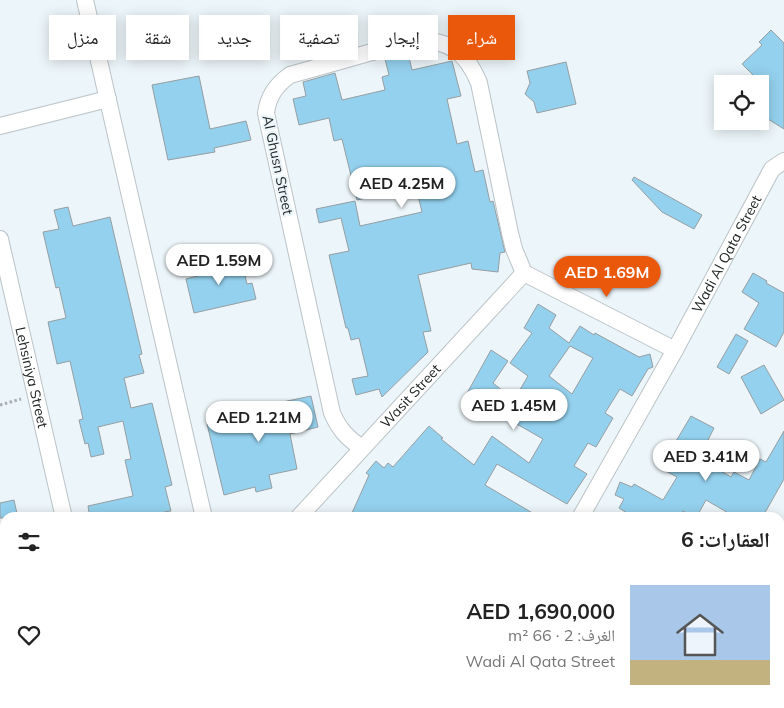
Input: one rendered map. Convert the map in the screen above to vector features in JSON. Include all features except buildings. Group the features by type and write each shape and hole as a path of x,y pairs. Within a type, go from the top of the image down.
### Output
{"street":[{"path":"85,0 203,512"},
{"name":"Al Ghusn Street","path":"362,448 349,440 338,427 332,413 266,113 270,95 276,87 290,75 414,40 431,40 448,45 462,54 472,67 479,83 510,233 514,249 524,273"},
{"path":"0,126 108,99"},
{"name":"Wadi Al Qata Street","path":"583,512 675,350 772,169 784,161"},
{"name":"Lehsiniya Street","path":"0,239 63,512"},
{"path":"524,273 675,350"},
{"name":"Wasit Street","path":"303,512 524,273"}],"path":[{"path":"0,405 36,396"}]}
